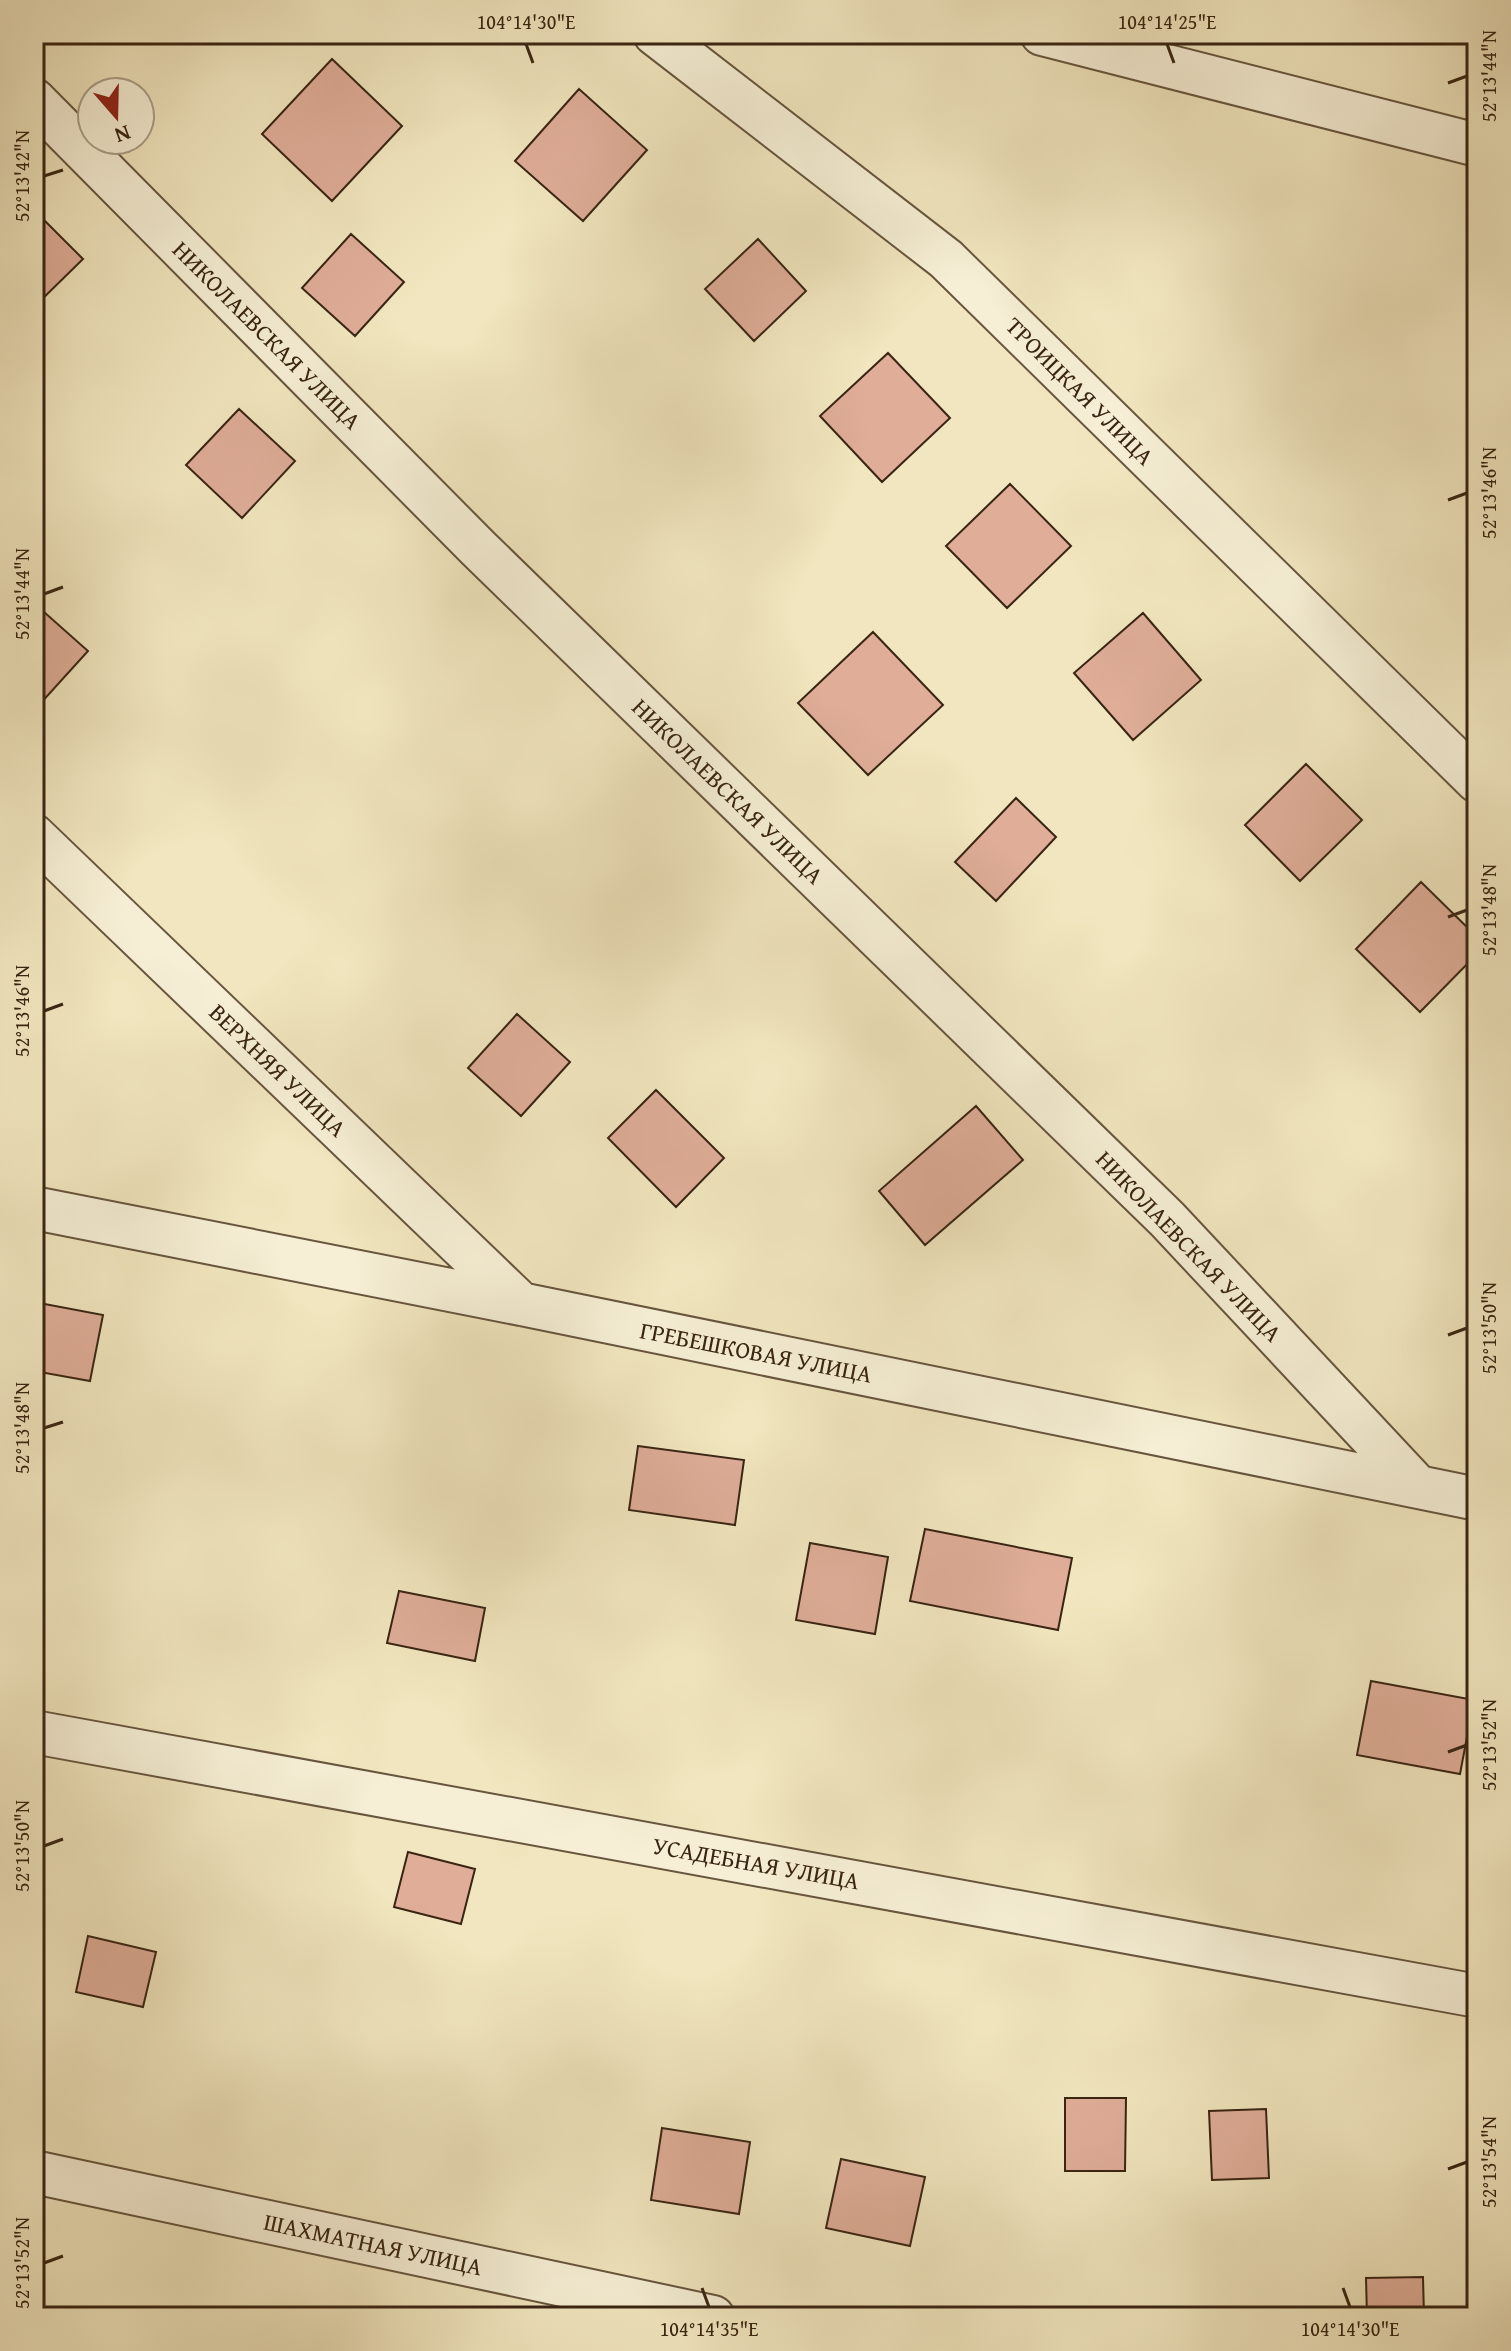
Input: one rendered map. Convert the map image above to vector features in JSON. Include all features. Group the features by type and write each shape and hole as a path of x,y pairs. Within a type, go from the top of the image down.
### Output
{"street":[{"name":"ТРОИЦКАЯ УЛИЦА","path":"655,34 946,259 1477,781"},
{"path":"1042,34 1477,145"},
{"name":"НИКОЛАЕВСКАЯ УЛИЦА","path":"34,100 478,548 1167,1219 1417,1486"},
{"name":"ВЕРХНЯЯ УЛИЦА","path":"34,836 521,1304"},
{"name":"ГРЕБЕШКОВАЯ УЛИЦА","path":"34,1208 1477,1499"},
{"name":"УСАДЕБНАЯ УЛИЦА","path":"34,1732 1477,1996"},
{"name":"ШАХМАТНАЯ УЛИЦА","path":"34,2172 713,2317"}],"building":[{"path":"332,59 402,126 332,201 262,134"},
{"path":"579,89 647,150 583,221 515,161"},
{"path":"34,210 83,259 34,307"},
{"path":"351,234 404,282 355,336 302,288"},
{"path":"758,239 806,291 754,341 705,289"},
{"path":"888,353 950,418 882,482 820,416"},
{"path":"239,409 295,461 242,518 186,465"},
{"path":"1010,484 1071,546 1007,608 946,546"},
{"path":"35,604 88,651 39,705 34,700"},
{"path":"1143,613 1201,680 1133,740 1074,673"},
{"path":"873,632 943,705 868,775 798,703"},
{"path":"1306,764 1362,820 1300,881 1245,825"},
{"path":"1016,798 1056,837 996,901 955,862"},
{"path":"1421,882 1477,937 1477,954 1420,1012 1356,949"},
{"path":"517,1014 570,1062 521,1116 468,1068"},
{"path":"656,1090 724,1158 676,1207 608,1138"},
{"path":"976,1106 1023,1160 925,1245 879,1191"},
{"path":"34,1302 103,1315 90,1381 34,1371"},
{"path":"638,1446 744,1460 735,1525 629,1510"},
{"path":"925,1529 1072,1558 1058,1630 910,1601"},
{"path":"810,1543 888,1557 875,1634 796,1620"},
{"path":"399,1591 485,1608 475,1661 387,1643"},
{"path":"1371,1681 1474,1700 1460,1774 1357,1755"},
{"path":"408,1852 475,1869 461,1924 394,1907"},
{"path":"88,1936 156,1952 143,2007 76,1992"},
{"path":"1065,2098 1126,2098 1125,2171 1065,2171"},
{"path":"1266,2109 1269,2178 1212,2180 1209,2111"},
{"path":"662,2128 750,2142 739,2214 651,2200"},
{"path":"841,2159 925,2177 910,2246 826,2228"},
{"path":"1423,2277 1424,2317 1367,2317 1366,2278"}]}
